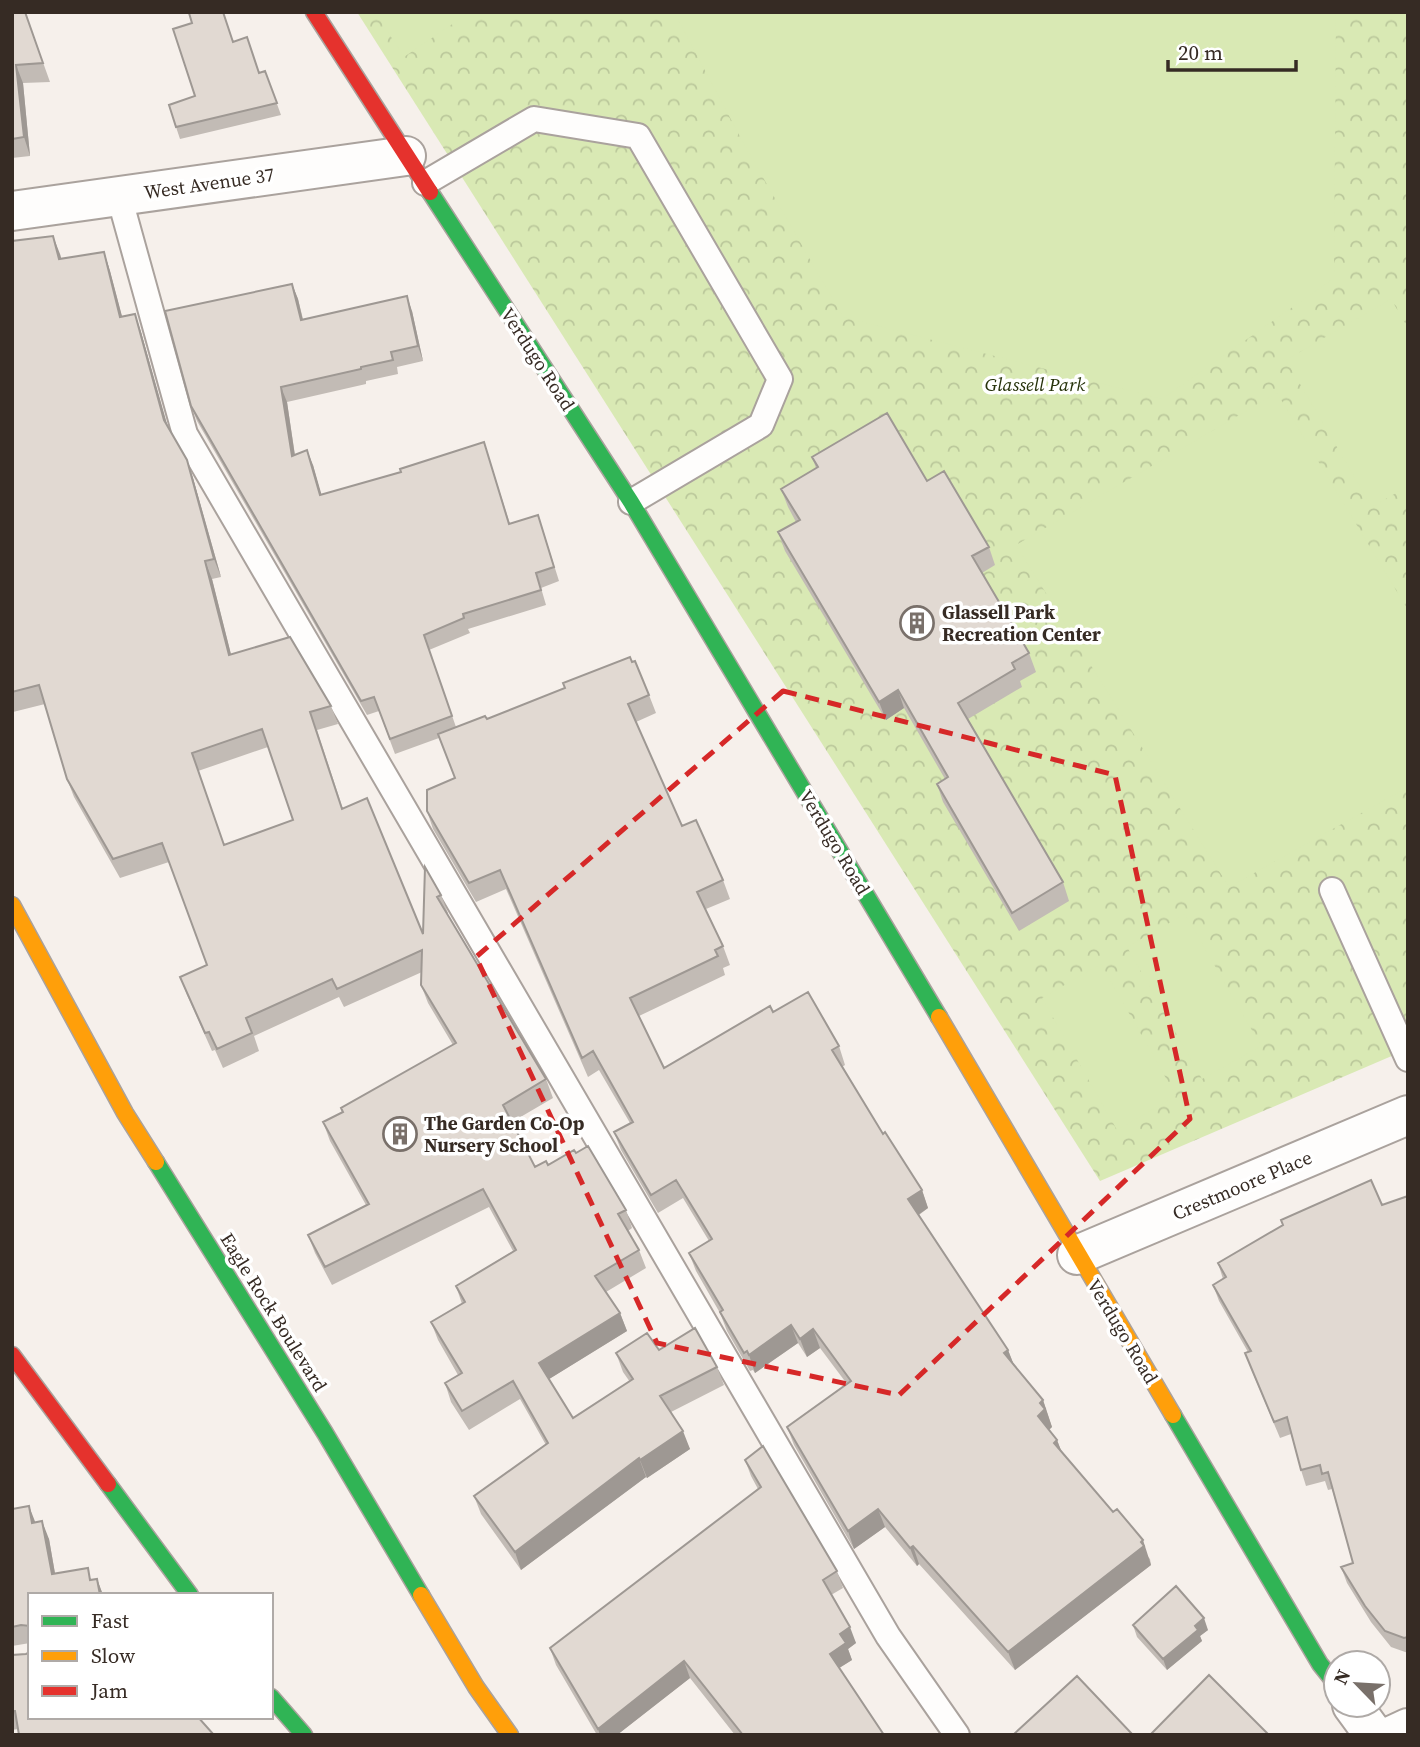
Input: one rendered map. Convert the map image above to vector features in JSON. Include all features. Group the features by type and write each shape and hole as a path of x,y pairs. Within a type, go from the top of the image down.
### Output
{"street":[{"name":"Verdugo Road","path":"314,12 631,502 888,930 1077,1255 1322,1665"},
{"name":"West Avenue 37","path":"12,211 119,196 416,170"},
{"name":"Eagle Rock Boulevard","path":"12,905 125,1113 325,1433 476,1687 510,1735"},
{"name":"Crestmoore Place","path":"1077,1255 1408,1115"},
{"path":"12,1355 189,1593"},
{"path":"476,1687 479,1723"},
{"path":"273,1699 304,1735"},
{"path":"1362,1719 1374,1735"},
{"path":"1393,1735 1408,1728"}],"lane":[{"path":"416,170 534,119 638,136 780,379 761,425 631,502"},
{"path":"119,196 185,434 888,1636 957,1735"},
{"path":"1332,890 1408,1059"}],"highlighted area":[{"path":"783,691 1115,775 1190,1119 899,1395 657,1343 476,957"}],"green space":[{"name":"Glassell Park","path":"357,12 1408,12 1408,1049 1100,1181"},
{"path":"375,12 470,12 404,57"},
{"path":"674,12 1336,12 1334,278 1162,399 843,317 745,146"},
{"path":"1391,299 1408,328 1408,486 1372,507 1286,360"},
{"path":"1277,393 1408,610 1408,787 1229,887 1016,545"},
{"path":"1185,914 1261,1046 1202,1079 1127,947"},
{"path":"1101,964 1176,1096 1117,1130 1042,998"}],"building":[{"path":"12,12 25,12 43,63 16,65 24,137 12,139"},
{"path":"223,12 233,42 247,37 259,73 265,71 277,103 176,127 169,105 195,96 173,29 192,23 189,13"},
{"path":"53,236 59,259 104,252 120,317 135,314 164,420 187,460 214,559 205,561 229,655 290,637 331,706 310,712 342,809 367,798 423,934 425,867 441,895 437,897 546,1079 503,1105 535,1167 546,1161 548,1165 574,1150 576,1153 588,1146 626,1210 618,1214 639,1250 595,1276 620,1313 539,1363 573,1418 633,1379 616,1353 647,1333 659,1350 695,1328 717,1367 660,1396 683,1431 640,1460 639,1458 515,1552 474,1496 548,1443 513,1381 462,1411 445,1383 462,1373 431,1322 465,1302 456,1286 516,1250 483,1189 325,1267 308,1235 369,1204 323,1122 343,1112 341,1108 456,1043 421,985 422,950 337,989 332,979 246,1018 252,1033 217,1049 209,1032 205,1033 180,977 207,965 162,843 113,859 67,779 39,685 12,692 12,241","holes":["262,729 293,820 224,845 192,753"]},
{"path":"292,284 301,320 407,296 418,346 391,352 393,360 281,387 292,456 307,450 320,495 401,472 400,469 484,442 509,524 538,515 554,567 536,573 541,590 463,614 464,618 424,635 452,716 390,739 374,697 361,701 191,406 165,311"},
{"name":"Glassell Park Recreation Center","path":"887,413 927,481 944,471 989,547 972,556 1029,653 1012,663 1015,669 958,703 1063,882 1012,913 937,784 948,777 898,690 879,702 778,532 800,520 781,489 818,467 812,457"},
{"path":"630,657 632,662 635,661 649,695 628,704 682,826 696,820 723,880 697,892 723,946 715,950 718,956 630,998 664,1068 770,1006 773,1012 808,992 839,1046 832,1050 883,1134 885,1132 922,1190 908,1199 1008,1350 1004,1353 1043,1400 1040,1403 1045,1409 1038,1416 1057,1440 1054,1443 1113,1512 1117,1509 1143,1540 1141,1542 1144,1546 1008,1652 913,1546 910,1548 878,1509 848,1531 787,1427 851,1381 813,1329 800,1339 791,1325 749,1355 747,1351 744,1353 720,1312 723,1310 689,1253 712,1239 676,1180 651,1195 614,1132 633,1122 593,1051 582,1058 500,870 469,883 427,811 427,790 455,778 438,734 485,716 487,719 565,688 563,683"},
{"path":"1371,1180 1382,1205 1408,1196 1408,1637 1404,1638 1385,1631 1365,1606 1341,1567 1353,1563 1328,1472 1322,1474 1320,1465 1301,1470 1287,1417 1274,1422 1245,1353 1251,1351 1213,1285 1226,1277 1218,1263 1283,1225 1281,1220"},
{"path":"763,1446 837,1571 823,1580 850,1627 840,1634 846,1643 830,1654 884,1735 743,1735 684,1661 598,1729 550,1648 761,1487 745,1460"},
{"path":"29,1506 32,1523 42,1521 52,1574 88,1568 90,1580 97,1579 100,1593 28,1593 28,1626 12,1627 12,1509"},
{"path":"1176,1586 1204,1618 1195,1626 1198,1630 1163,1659 1133,1625"},
{"path":"28,1653 28,1719 200,1719 214,1735 19,1735 15,1711 12,1711 12,1655"},
{"path":"1209,1675 1269,1735 1150,1735"},
{"path":"1077,1676 1133,1735 1013,1735"}],"traffic: fast":[{"path":"430,192 631,502 939,1017"},
{"path":"156,1162 325,1433 421,1595"},
{"path":"1173,1415 1322,1666"},
{"path":"108,1484 189,1593"},
{"path":"273,1699 304,1735"}],"traffic: slow":[{"path":"12,905 125,1113 156,1162"},
{"path":"939,1017 1173,1415"},
{"path":"421,1595 476,1687 510,1735"}],"traffic: jam":[{"path":"314,12 430,192"},
{"path":"12,1355 108,1484"}],"place":[{"name":"Glassell Park Recreation Center","path":"917,623"},
{"name":"The Garden Co-Op Nursery School","path":"400,1134"}]}
